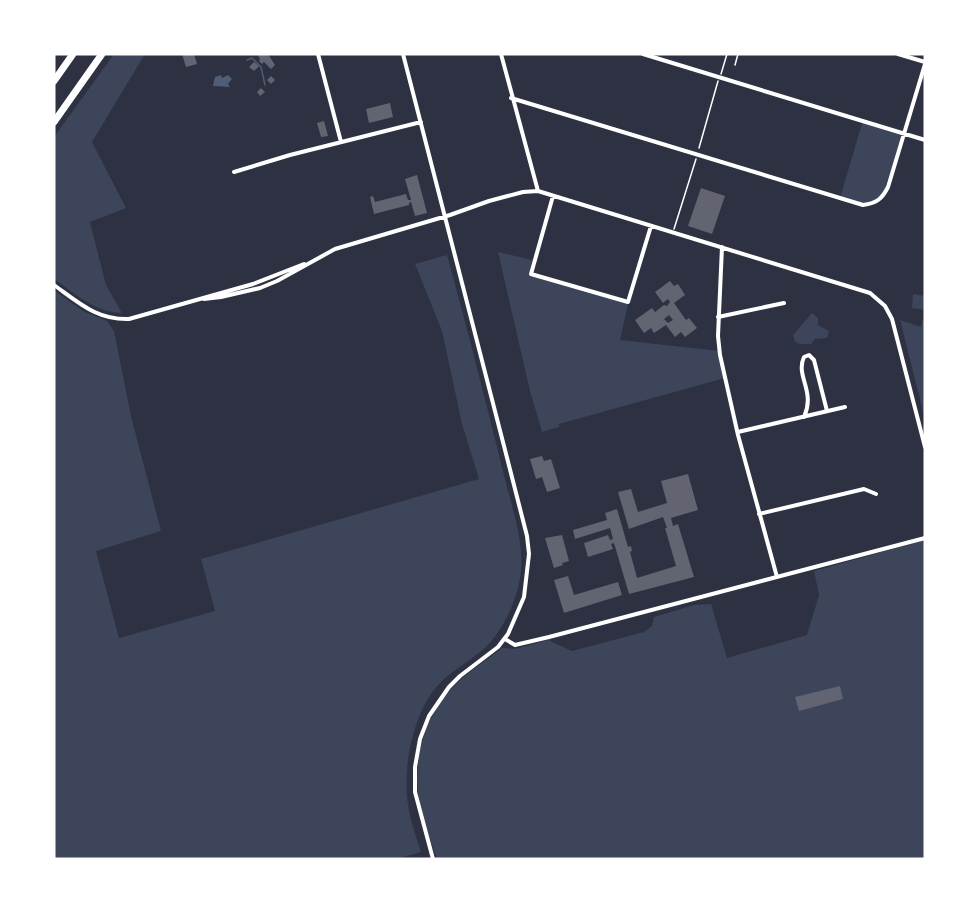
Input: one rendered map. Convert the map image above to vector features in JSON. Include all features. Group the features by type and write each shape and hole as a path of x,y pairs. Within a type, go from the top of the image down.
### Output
{"highway":[{"path":"54,81 73,54"},
{"path":"54,122 102,54"}],"street":[{"path":"318,54 341,142"},
{"path":"403,54 528,543 529,562 524,597 505,639 449,687 423,729 415,767 415,792 433,859"},
{"path":"501,54 511,98 538,191"},
{"path":"643,54 925,140"},
{"path":"511,98 853,203 874,204 881,199 888,186 925,63 898,54"},
{"path":"234,172 421,122"},
{"path":"54,285 93,313 116,320 129,319 253,284 299,265 308,264 335,249 498,199 523,192 538,191 870,294 881,301 892,319 925,447"},
{"path":"553,196 531,274 628,302 651,226"},
{"path":"722,247 718,318 720,355 777,577"},
{"path":"718,318 784,303"},
{"path":"804,417 810,400 801,364 804,357 809,355 814,360 827,411"},
{"path":"738,432 845,407"},
{"path":"759,514 864,489 876,494"},
{"path":"505,639 515,645 925,538"}],"lane":[{"path":"735,64 738,54"}],"path":[{"path":"673,232 727,54"}],"shaded area":[{"path":"114,54 145,54 92,142 126,208 90,222 106,285 122,313 94,306 54,279 54,137"},
{"path":"221,75 222,78 228,75 232,79 228,84 230,87 213,86 215,77"},
{"path":"863,120 904,133 881,199 863,205 840,198"},
{"path":"498,252 532,260 529,275 628,304 620,340 719,351 725,378 559,424 559,427 542,432 530,391"},
{"path":"447,255 513,511 519,538 521,566 515,598 498,632 486,647 453,671 433,692 424,705 412,738 407,772 408,804 421,852 396,859 54,859 54,290 83,311 107,321 114,331 131,416 161,531 96,551 119,638 215,611 201,559 479,479 462,424 442,331 415,264"},
{"path":"913,294 925,296 925,310 912,308"},
{"path":"812,313 818,318 818,325 829,331 827,338 815,339 811,344 795,342 793,335"},
{"path":"925,319 925,419 900,320 921,327"},
{"path":"925,540 925,859 437,859 424,821 417,780 421,746 426,729 443,698 455,685 502,648 515,649 548,640 572,651 644,632 652,626 654,617 694,605 711,604 727,658 807,635 819,595 814,571"}],"building":[{"path":"182,54 194,54 197,64 186,67"},
{"path":"257,54 268,54 275,65 271,69 264,62 262,64"},
{"path":"254,62 259,66 254,71 249,67"},
{"path":"271,76 275,80 271,84 267,80"},
{"path":"261,88 265,92 260,96 257,92"},
{"path":"390,103 393,117 369,123 366,109"},
{"path":"324,121 328,136 321,137 317,123"},
{"path":"417,175 427,213 415,216 411,202 409,205 374,214 370,197 373,196 375,202 406,194 408,200 411,200 405,179"},
{"path":"701,188 725,196 712,234 688,226"},
{"path":"670,281 674,286 678,284 685,295 674,303 686,320 689,318 697,328 685,337 681,332 675,337 666,325 654,333 651,328 644,333 635,320 652,308 655,312 670,302 668,299 663,303 655,292","holes":["669,315 673,320 668,323 664,319"]},
{"path":"542,456 544,461 551,459 560,488 547,492 542,477 536,479 530,459"},
{"path":"688,474 698,510 671,518 673,526 678,524 694,577 629,594 614,543 611,544 613,549 588,557 584,543 608,535 610,540 613,539 610,528 575,539 573,530 607,520 605,513 617,509 628,547 631,546 632,551 630,552 637,578 676,566 663,517 629,529 618,492 631,489 638,512 667,503 661,481"},
{"path":"562,535 569,561 554,568 545,538"},
{"path":"568,576 574,595 618,582 622,595 564,613 554,580"},
{"path":"840,686 843,699 799,711 795,697"}],"waterway":[{"path":"247,60 252,58 261,67 265,85"}]}
